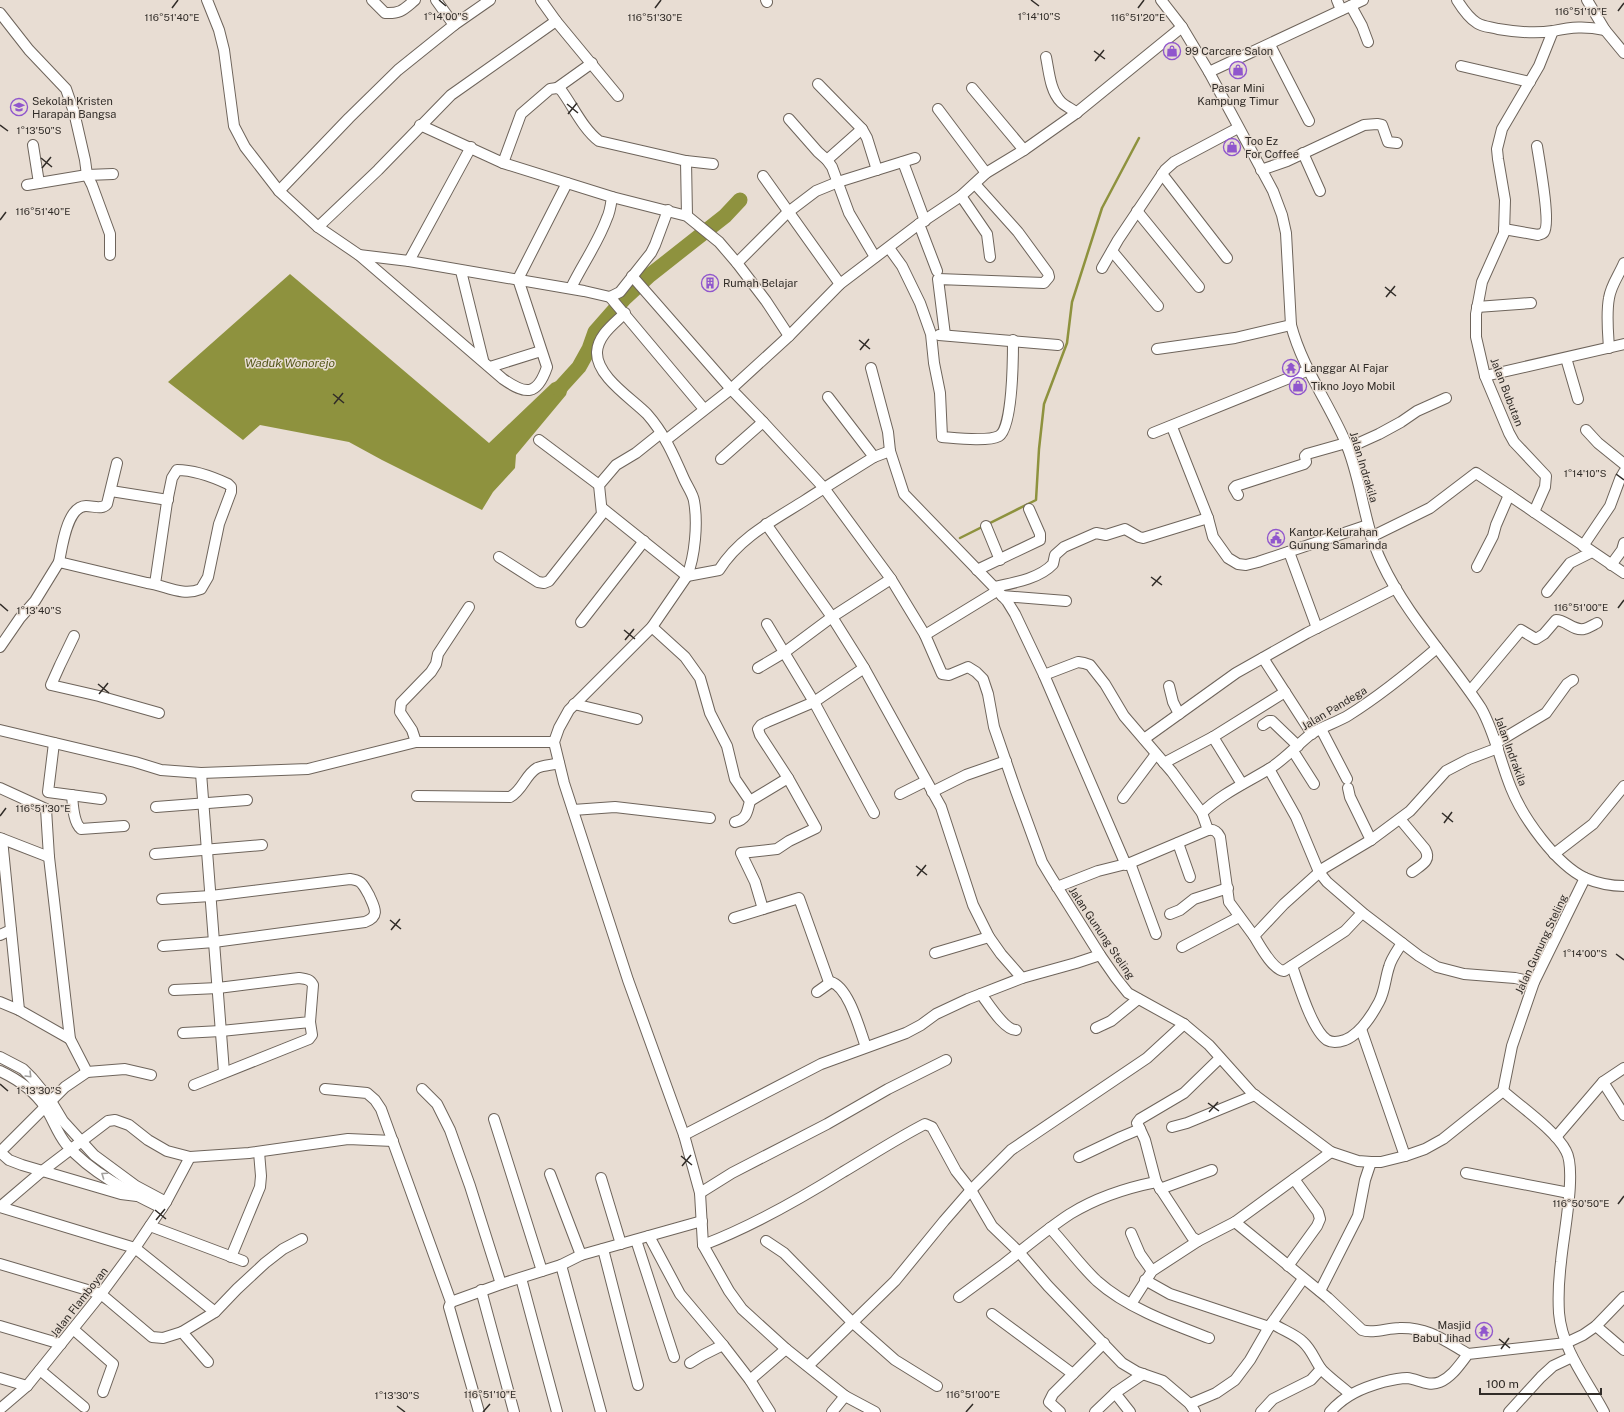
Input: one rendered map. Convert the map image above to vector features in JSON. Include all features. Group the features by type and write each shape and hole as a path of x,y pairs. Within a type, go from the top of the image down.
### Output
{"street":[{"path":"207,0 219,30 224,50 234,126 245,147 279,191 318,227 359,255 486,364 516,388 525,391 534,388 543,379 547,367 518,279 567,183"},
{"path":"372,0 385,13 394,14 404,9 415,0"},
{"path":"436,0 454,25"},
{"path":"279,191 349,118 398,70 454,25 490,0"},
{"path":"541,0 618,96"},
{"name":"Jalan Indrakila","path":"1161,0 1182,27 1209,72 1278,203 1286,233 1291,326 1309,370 1347,445 1371,537 1382,563 1396,588 1437,648 1470,691 1489,723 1518,804 1542,840 1554,854 1585,878 1608,884 1624,886"},
{"path":"1337,0 1362,26 1368,42"},
{"path":"1209,72 1270,45 1363,0"},
{"path":"1457,0 1472,19 1483,26 1515,32 1553,31 1578,26 1605,30"},
{"path":"1587,0 1605,30 1624,53"},
{"path":"0,13 29,50 66,89 74,112 87,175 110,234 110,255"},
{"path":"318,227 378,170 420,125 451,95 556,20"},
{"path":"499,557 538,582 544,583 548,581 577,543 601,516 602,508 599,485 616,465 664,436 731,389 789,336 840,284 922,222 961,196 986,173 1024,150 1077,113 1182,27"},
{"name":"Jalan Bubutan","path":"1534,512 1545,487 1546,476 1514,442 1486,376 1476,337 1476,314 1482,282 1504,233 1505,200 1497,149 1502,129 1539,66 1553,31"},
{"path":"1270,45 1310,121"},
{"path":"1046,57 1049,74 1057,96 1060,101 1077,113"},
{"path":"503,163 521,114 550,89 557,88 592,63"},
{"path":"1462,66 1530,82"},
{"path":"818,84 862,129 867,138 877,170"},
{"path":"557,88 561,90 593,137 599,141 686,161 713,164"},
{"path":"972,88 1024,150"},
{"path":"938,109 986,173"},
{"path":"789,119 818,152 828,160 849,213 875,257"},
{"path":"1261,170 1303,153 1364,124 1382,125 1388,142 1397,143"},
{"path":"420,125 471,147 503,163 612,197 687,216 719,242 737,263 766,301 789,336"},
{"path":"1102,268 1162,174 1174,162 1238,128"},
{"path":"828,160 862,129"},
{"path":"33,145 39,183"},
{"path":"1504,229 1538,235 1542,234 1545,230 1546,203 1544,182 1537,146"},
{"path":"409,261 471,147"},
{"path":"1303,153 1320,191"},
{"path":"737,263 788,213 816,191 838,182 914,158"},
{"path":"686,161 687,216"},
{"path":"903,162 937,271"},
{"path":"27,186 87,175 113,174"},
{"path":"1162,174 1227,258"},
{"path":"763,176 840,284"},
{"path":"945,335 938,279 1044,283 1049,278 1048,273 1018,232 975,184"},
{"path":"961,196 987,234 990,257"},
{"path":"570,288 602,232 608,217 612,197"},
{"path":"611,298 620,292 655,245 668,210"},
{"path":"1137,211 1199,287"},
{"path":"889,248 902,266 920,304 931,334 934,364 940,393 942,437 975,439 998,436 1003,433 1006,427 1010,408 1013,340"},
{"path":"1112,251 1158,306"},
{"path":"359,255 409,261 461,271 518,279 570,288 611,298 704,409"},
{"path":"1609,348 1607,328 1609,298 1614,281 1624,263"},
{"path":"461,271 486,364"},
{"path":"633,276 731,389 824,488 892,579 924,635 998,591 1045,571 1053,564 1055,555 1058,551 1096,533 1106,535 1125,529 1143,538 1208,518"},
{"path":"1477,307 1531,303"},
{"path":"624,312 602,335 597,352 600,364 604,374 647,415 664,436 694,500 696,528 690,568 687,576 652,628 569,710 559,728 554,742 573,810 628,980 684,1135 700,1192 703,1246 729,1291 742,1309 786,1349 845,1396 875,1412"},
{"path":"1157,349 1235,338 1291,326"},
{"path":"931,334 1058,345"},
{"path":"1486,376 1624,344"},
{"path":"486,364 541,351"},
{"path":"1566,358 1578,399"},
{"path":"871,368 888,432 890,451 904,494 998,591 1015,614 1044,675 1128,864 1156,934"},
{"path":"1154,434 1309,370"},
{"path":"828,397 874,457"},
{"path":"1238,496 1234,488 1236,486 1304,464 1306,462 1305,456 1307,454 1347,445 1379,434 1417,411 1446,398"},
{"path":"721,459 763,422"},
{"path":"1172,427 1208,518 1213,537 1228,558 1238,564 1246,565 1258,562 1368,525"},
{"path":"1586,430 1598,443 1624,464"},
{"path":"539,440 599,485"},
{"path":"602,508 687,576 719,570 728,556 742,541 766,524 874,457 890,451"},
{"path":"0,647 20,618 35,601 59,562 71,517 83,506 106,506 111,491 117,462"},
{"path":"59,562 155,584 181,592 203,588 208,577 219,524 231,492 230,487 223,482 200,474 177,470 172,478 155,584"},
{"path":"1583,546 1610,506 1620,478 1624,472"},
{"path":"1371,537 1430,508 1476,473 1624,573"},
{"path":"111,491 168,500"},
{"path":"1477,567 1493,536 1496,525 1509,495"},
{"path":"977,570 1040,540 1040,534 1029,509"},
{"path":"766,524 832,617 864,668 941,807 973,905 989,937 1001,954 1022,978"},
{"path":"986,526 1000,560"},
{"path":"581,622 644,542"},
{"path":"1611,565 1622,550 1624,543"},
{"path":"1289,552 1317,628"},
{"path":"1547,592 1570,563 1592,552"},
{"path":"758,668 785,652 832,617 892,579"},
{"path":"1144,739 1236,673 1317,628 1396,588"},
{"path":"998,591 1066,601"},
{"path":"416,742 412,730 400,712 401,703 431,672 436,664 438,654 470,607"},
{"path":"1470,691 1521,630 1536,638 1544,634 1556,620 1560,620 1575,628 1581,629 1585,629 1597,623"},
{"path":"767,624 814,702 874,814"},
{"path":"652,628 685,657 700,678 710,713 727,746 735,779 750,801"},
{"name":"Jalan Gunung Steling","path":"924,635 942,674 949,675 968,668 982,677 988,694 994,727 1042,862 1100,955 1128,993 1184,1024 1209,1045 1255,1095 1331,1152 1358,1161 1382,1162 1425,1149 1443,1140 1502,1091 1512,1046 1534,982 1585,878"},
{"path":"74,636 51,685 99,696 159,713"},
{"name":"Jalan Pandega","path":"1202,812 1242,784 1269,769 1316,731 1348,716 1384,692 1437,648"},
{"path":"1264,658 1285,692 1316,731 1347,784 1350,797 1371,840"},
{"path":"1044,675 1078,662 1090,665 1105,684 1124,716 1164,763 1202,812 1208,830"},
{"path":"763,909 755,882 741,853 777,849 789,841 816,828 788,778 760,735 758,729 761,725 767,722 814,702 864,668"},
{"path":"1254,936 1284,904 1319,872 1371,840 1400,819 1410,811 1446,772 1497,745 1546,713 1567,684 1573,680"},
{"path":"1169,686 1173,702 1180,714"},
{"path":"1164,763 1213,737 1285,692"},
{"path":"574,704 637,719"},
{"path":"1262,725 1272,721 1295,749 1314,784"},
{"path":"0,730 135,762 161,770 201,774 308,769 416,742 554,742"},
{"path":"1213,737 1242,784"},
{"path":"54,743 48,792 101,799"},
{"path":"1123,798 1156,754"},
{"path":"932,792 966,775 1006,761"},
{"path":"417,796 510,796 518,793 531,773 538,768 559,763"},
{"path":"1269,769 1296,817 1319,872 1362,913 1437,967 1452,972 1515,978 1534,982"},
{"path":"201,774 224,1072"},
{"path":"735,822 741,821 745,817 750,801 788,778"},
{"path":"900,794 926,781"},
{"path":"1554,854 1593,824 1624,786"},
{"path":"0,788 46,810 49,857 70,1038 87,1072"},
{"path":"72,795 76,820 78,827 81,829 124,826"},
{"path":"156,807 247,800"},
{"path":"573,810 615,807 710,818"},
{"path":"1400,819 1426,849 1428,854 1426,861 1412,872"},
{"path":"1057,887 1098,871 1128,864 1212,829 1217,832 1220,837 1230,902 1239,917 1278,969 1284,971 1345,931 1362,913"},
{"path":"19,1010 11,930 4,904 1,838 49,857"},
{"path":"1178,843 1190,877"},
{"path":"155,854 262,845"},
{"path":"162,899 211,896 350,879 363,884 375,908 374,917 366,922 214,942 163,946"},
{"path":"1170,914 1180,910 1194,900 1228,888"},
{"path":"734,918 799,898 829,982 837,985 842,990 866,1047"},
{"path":"1182,947 1239,917"},
{"path":"0,935 11,930"},
{"path":"935,953 989,937"},
{"path":"1292,966 1314,1024 1329,1041 1338,1042 1352,1037 1361,1029 1379,1002 1389,966 1402,943"},
{"path":"684,1135 821,1064 906,1033 921,1025 936,1014 981,994 1022,978 1100,955"},
{"path":"174,990 218,988 299,978 307,979 311,981 313,985 310,1022 312,1035 309,1039 194,1085"},
{"path":"817,992 829,982"},
{"path":"981,994 1005,1026 1012,1030 1016,1030"},
{"path":"1096,1028 1111,1021 1138,999"},
{"path":"0,1002 19,1010 70,1038"},
{"path":"183,1033 221,1031 310,1022"},
{"path":"808,1366 895,1281 971,1190 1011,1150 1147,1058 1184,1024"},
{"path":"1361,1029 1405,1156"},
{"path":"0,1057 23,1069 48,1104 94,1155 121,1176 164,1205"},
{"path":"1198,1241 1188,1231 1158,1185 1145,1140 1137,1123 1184,1093 1220,1058"},
{"path":"700,1192 732,1172 828,1124 888,1089 946,1060"},
{"path":"1556,1137 1603,1082 1624,1068"},
{"path":"151,1075 125,1069 87,1072 65,1087 0,1152 9,1160 41,1172 121,1194 137,1196 164,1205"},
{"path":"0,1071 25,1086 48,1104 61,1137 71,1149 98,1172 137,1196 148,1193"},
{"path":"1603,1082 1624,1115"},
{"path":"325,1089 367,1093 375,1100 380,1109 451,1302 449,1307 479,1412"},
{"path":"422,1090 437,1104 450,1130 470,1186 501,1284"},
{"path":"1502,1091 1556,1137 1567,1151 1570,1161 1569,1193 1559,1284 1559,1314 1566,1343 1572,1357 1604,1412"},
{"path":"1172,1127 1195,1120 1255,1095"},
{"path":"494,1118 542,1271"},
{"path":"0,1207 41,1172 108,1121 115,1120 129,1125 148,1140 167,1151 190,1157 259,1152 348,1139 393,1141"},
{"path":"703,1246 727,1236 843,1173 878,1150 924,1124 932,1127 956,1171 971,1190 992,1226 1018,1251 1048,1286 1126,1366 1160,1379 1192,1408 1235,1380 1250,1360 1270,1325 1303,1279"},
{"path":"1079,1156 1140,1129"},
{"path":"231,1257 260,1187 262,1176 259,1152"},
{"path":"1131,1304 1152,1271 1198,1241 1235,1222 1331,1152"},
{"name":"Jalan Flamboyan","path":"0,1409 27,1386 101,1294 164,1205 190,1157"},
{"path":"1320,1291 1358,1216 1365,1180 1371,1162"},
{"path":"959,1297 1005,1263 1018,1251 1071,1214 1105,1197 1134,1186 1158,1185 1212,1170"},
{"path":"1466,1173 1569,1193"},
{"path":"550,1174 581,1256"},
{"path":"601,1178 621,1244"},
{"path":"1288,1266 1317,1226 1320,1219 1318,1212 1294,1179"},
{"path":"0,1207 135,1248 215,1312"},
{"path":"451,1302 481,1290 561,1265 581,1256 702,1221"},
{"path":"1235,1222 1303,1279 1320,1291 1362,1330 1369,1331 1399,1328 1421,1329 1437,1336 1468,1354 1566,1343 1583,1335 1596,1326 1624,1297"},
{"path":"150,1226 231,1257 243,1260"},
{"path":"1050,1228 1097,1281 1131,1304 1160,1320 1209,1338"},
{"path":"1131,1233 1140,1254 1152,1271"},
{"path":"649,1236 680,1294 750,1380 770,1412"},
{"path":"0,1264 101,1294 152,1337 163,1338 182,1332 215,1312 265,1263 283,1249 302,1239"},
{"path":"636,1240 674,1357"},
{"path":"766,1241 784,1253 852,1322 895,1360 937,1386"},
{"path":"603,1249 638,1385"},
{"path":"561,1265 601,1412"},
{"path":"521,1278 557,1412"},
{"path":"1145,1280 1170,1294 1270,1325 1298,1337 1311,1351 1322,1369 1350,1394"},
{"path":"481,1290 514,1412"},
{"path":"992,1314 1073,1374"},
{"path":"0,1326 61,1344"},
{"path":"1596,1326 1624,1350"},
{"path":"73,1329 113,1364 102,1392"},
{"path":"182,1332 208,1362"},
{"path":"1060,1412 1049,1402 1053,1394 1104,1343"},
{"path":"690,1363 723,1345"},
{"path":"750,1380 786,1349"},
{"path":"1334,1410 1350,1394 1364,1387 1406,1378 1433,1384 1447,1379 1468,1354"},
{"path":"1509,1412 1541,1376 1553,1366 1572,1357"},
{"path":"1261,1412 1273,1399 1311,1380 1322,1369"},
{"path":"40,1370 84,1406"},
{"path":"1095,1412 1115,1393 1144,1374"},
{"path":"0,1378 27,1386"},
{"path":"1115,1393 1130,1412"},
{"path":"832,1412 845,1396"}],"water":[{"name":"Waduk Wonorejo","path":"290,274 489,443 552,383 572,375 566,395 516,455 515,468 493,492 482,510 349,442 260,425 243,440 168,382"}],"waterway":[{"path":"960,538 1036,500 1039,449 1044,404 1067,343 1072,302 1102,208 1139,138"},
{"path":"559,389 579,367 589,349 595,332 624,299 650,275 725,216 740,200"}],"place":[{"name":"99 Carcare Salon","path":"1172,51"},
{"name":"Pasar Mini Kampung Timur","path":"1238,70"},
{"name":"Sekolah Kristen Harapan Bangsa","path":"19,107"},
{"name":"Too Ez For Coffee","path":"1232,147"},
{"name":"Rumah Belajar","path":"710,283"},
{"name":"Langgar Al Fajar","path":"1291,368"},
{"name":"Tikno Joyo Mobil","path":"1298,386"},
{"name":"Kantor Kelurahan Gunung Samarinda","path":"1276,538"},
{"name":"Masjid Babul Jihad","path":"1484,1331"}]}
